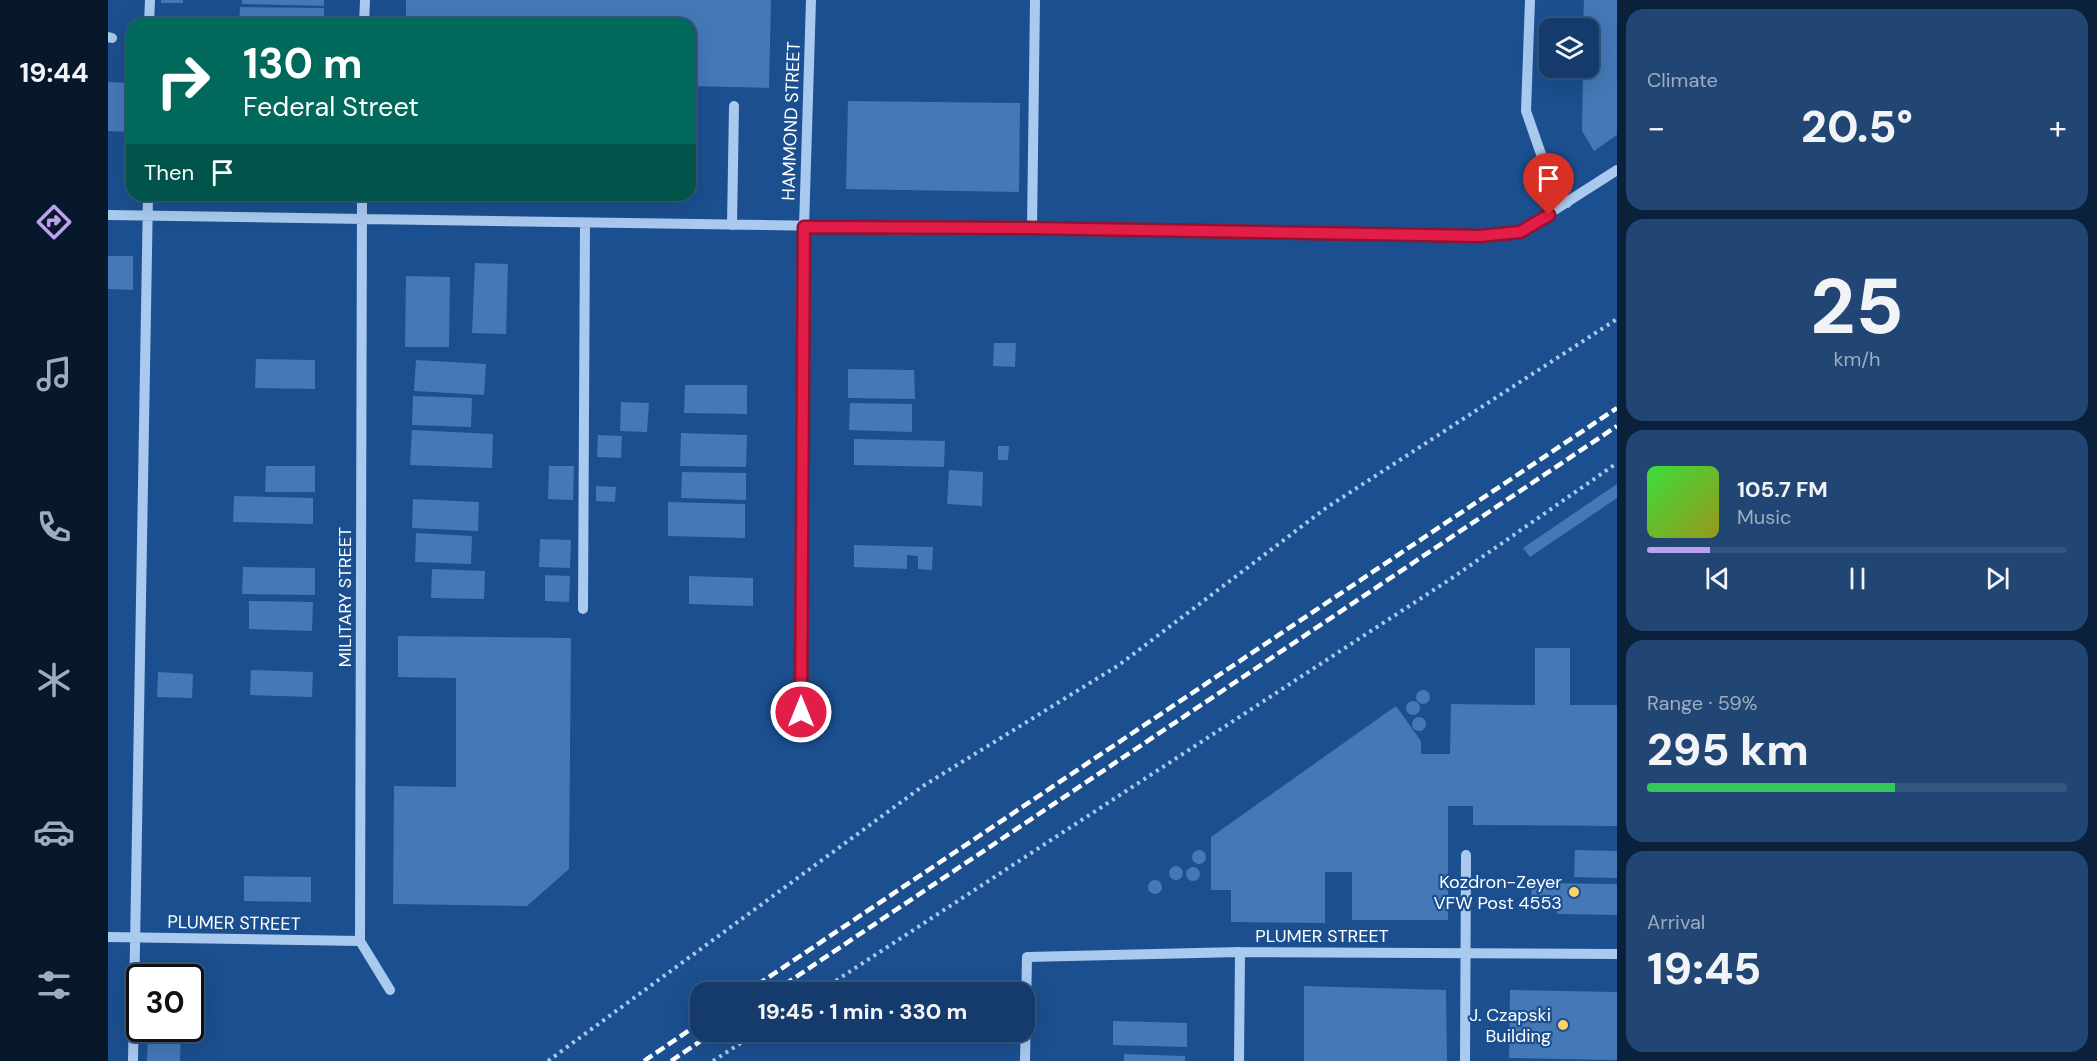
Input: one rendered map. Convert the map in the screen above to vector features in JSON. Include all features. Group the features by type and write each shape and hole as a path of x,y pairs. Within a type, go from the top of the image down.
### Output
{"street":[{"path":"149,18 150,0"},
{"path":"364,18 365,0"},
{"name":"HAMMOND STREET","path":"801,712 804,227 811,0"},
{"path":"1032,228 1035,0"},
{"path":"1530,0 1526,111 1550,180 1567,203"},
{"path":"732,225 734,106"},
{"path":"108,215 1479,236 1520,232 1617,170"},
{"path":"133,1061 148,201"},
{"name":"MILITARY STREET","path":"360,941 362,201"},
{"path":"583,609 585,223"},
{"path":"1465,1061 1466,855"},
{"name":"PLUMER STREET","path":"108,937 360,941"},
{"path":"360,941 390,990"},
{"path":"1239,1061 1240,952"},
{"name":"PLUMER STREET","path":"1025,1061 1027,957 1240,952 1617,954"}],"path":[{"path":"548,1061 922,786 1119,665 1326,508 1617,319"},
{"path":"834,982 1442,585 1617,463"},
{"path":"713,1061 742,1042"}],"building":[{"path":"161,0 183,0 183,3 161,3"},
{"path":"242,0 324,0 324,6 242,4"},
{"path":"406,0 771,0 769,88 696,86 696,18 406,18"},
{"path":"1584,0 1617,0 1617,135 1594,151 1582,131 1583,78 1599,78 1599,18 1583,18"},
{"path":"240,7 324,8 324,18 239,18"},
{"path":"108,82 126,83 126,132 108,131"},
{"path":"848,101 1020,103 1019,192 846,189"},
{"path":"108,256 133,256 133,290 108,289"},
{"path":"475,263 508,264 506,334 472,333"},
{"path":"406,276 450,277 449,347 405,347"},
{"path":"994,343 1016,343 1015,367 993,366"},
{"path":"256,359 315,360 315,389 255,388"},
{"path":"416,360 486,364 484,395 414,391"},
{"path":"848,369 914,370 915,399 848,398"},
{"path":"685,385 747,385 747,414 684,413"},
{"path":"413,396 472,398 471,427 412,425"},
{"path":"621,402 649,403 647,432 620,431"},
{"path":"850,403 912,404 912,432 849,430"},
{"path":"412,430 493,434 492,468 410,465"},
{"path":"681,433 747,435 746,467 680,466"},
{"path":"598,435 622,436 621,458 597,457"},
{"path":"854,439 945,441 944,467 854,465"},
{"path":"998,446 1009,446 1008,460 998,460"},
{"path":"266,466 315,466 315,492 265,492"},
{"path":"549,466 574,466 573,500 548,499"},
{"path":"949,470 983,472 982,506 947,504"},
{"path":"682,472 746,473 746,500 681,498"},
{"path":"1617,484 1617,498 1530,557 1523,548"},
{"path":"596,486 616,487 615,502 596,501"},
{"path":"234,496 313,498 313,524 233,522"},
{"path":"413,499 479,502 478,531 412,528"},
{"path":"668,502 745,504 745,538 668,536"},
{"path":"416,533 472,536 471,564 415,562"},
{"path":"540,539 571,540 570,568 539,567"},
{"path":"854,545 933,547 932,570 918,569 918,556 907,555 907,569 854,567"},
{"path":"243,567 315,568 315,595 242,594"},
{"path":"432,569 485,571 484,599 431,598"},
{"path":"545,575 570,576 569,602 545,601"},
{"path":"689,576 753,578 753,606 689,604"},
{"path":"249,601 313,602 312,631 249,629"},
{"path":"398,636 571,638 569,869 527,906 393,904 394,786 456,787 456,678 398,677"},
{"path":"1535,648 1570,648 1570,705 1617,705 1617,826 1473,825 1473,806 1448,806 1448,920 1352,920 1352,872 1325,872 1325,923 1231,922 1231,890 1211,890 1211,837 1396,706 1421,741 1421,754 1450,754 1451,704 1535,705"},
{"path":"251,670 313,672 312,697 250,695"},
{"path":"158,672 193,674 192,698 157,697"},
{"path":"1423,690 1428,692 1430,697 1428,702 1423,704 1418,702 1416,697 1418,692"},
{"path":"1413,701 1418,703 1420,708 1418,713 1413,715 1408,713 1406,708 1408,703"},
{"path":"1419,717 1424,719 1426,724 1424,729 1419,731 1414,729 1412,724 1414,719"},
{"path":"1199,850 1204,852 1206,857 1204,862 1199,864 1194,862 1192,857 1194,852"},
{"path":"1575,850 1617,851 1617,878 1574,877"},
{"path":"1176,866 1181,868 1183,873 1181,878 1176,880 1171,878 1169,873 1171,868"},
{"path":"1193,867 1198,869 1200,874 1198,879 1193,881 1188,879 1186,874 1188,869"},
{"path":"244,876 311,877 311,902 244,901"},
{"path":"1155,880 1160,882 1162,887 1160,892 1155,894 1150,892 1148,887 1150,882"},
{"name":"Kozdron-Zeyer VFW Post 4553","path":"1532,883 1617,884 1617,915 1557,914 1557,900 1531,900"},
{"path":"1304,986 1446,990 1447,1061 1304,1061"},
{"name":"J. Czapski Building","path":"1510,990 1617,992 1617,1060 1509,1058"},
{"path":"1113,1021 1187,1023 1187,1047 1113,1045"},
{"path":"148,1042 181,1042 180,1061 147,1061"},
{"path":"1124,1054 1185,1056 1185,1061 1124,1061"}],"railway":[{"path":"761,982 1617,408"},
{"path":"788,982 1617,426"},
{"path":"644,1061 690,1030"},
{"path":"671,1061 699,1042"}],"place":[{"name":"Kozdron-Zeyer VFW Post 4553","path":"1574,892"},
{"name":"J. Czapski Building","path":"1563,1025"}],"route":[{"path":"801,712 804,227 1027,228 1479,236 1520,232 1549,215"}]}
